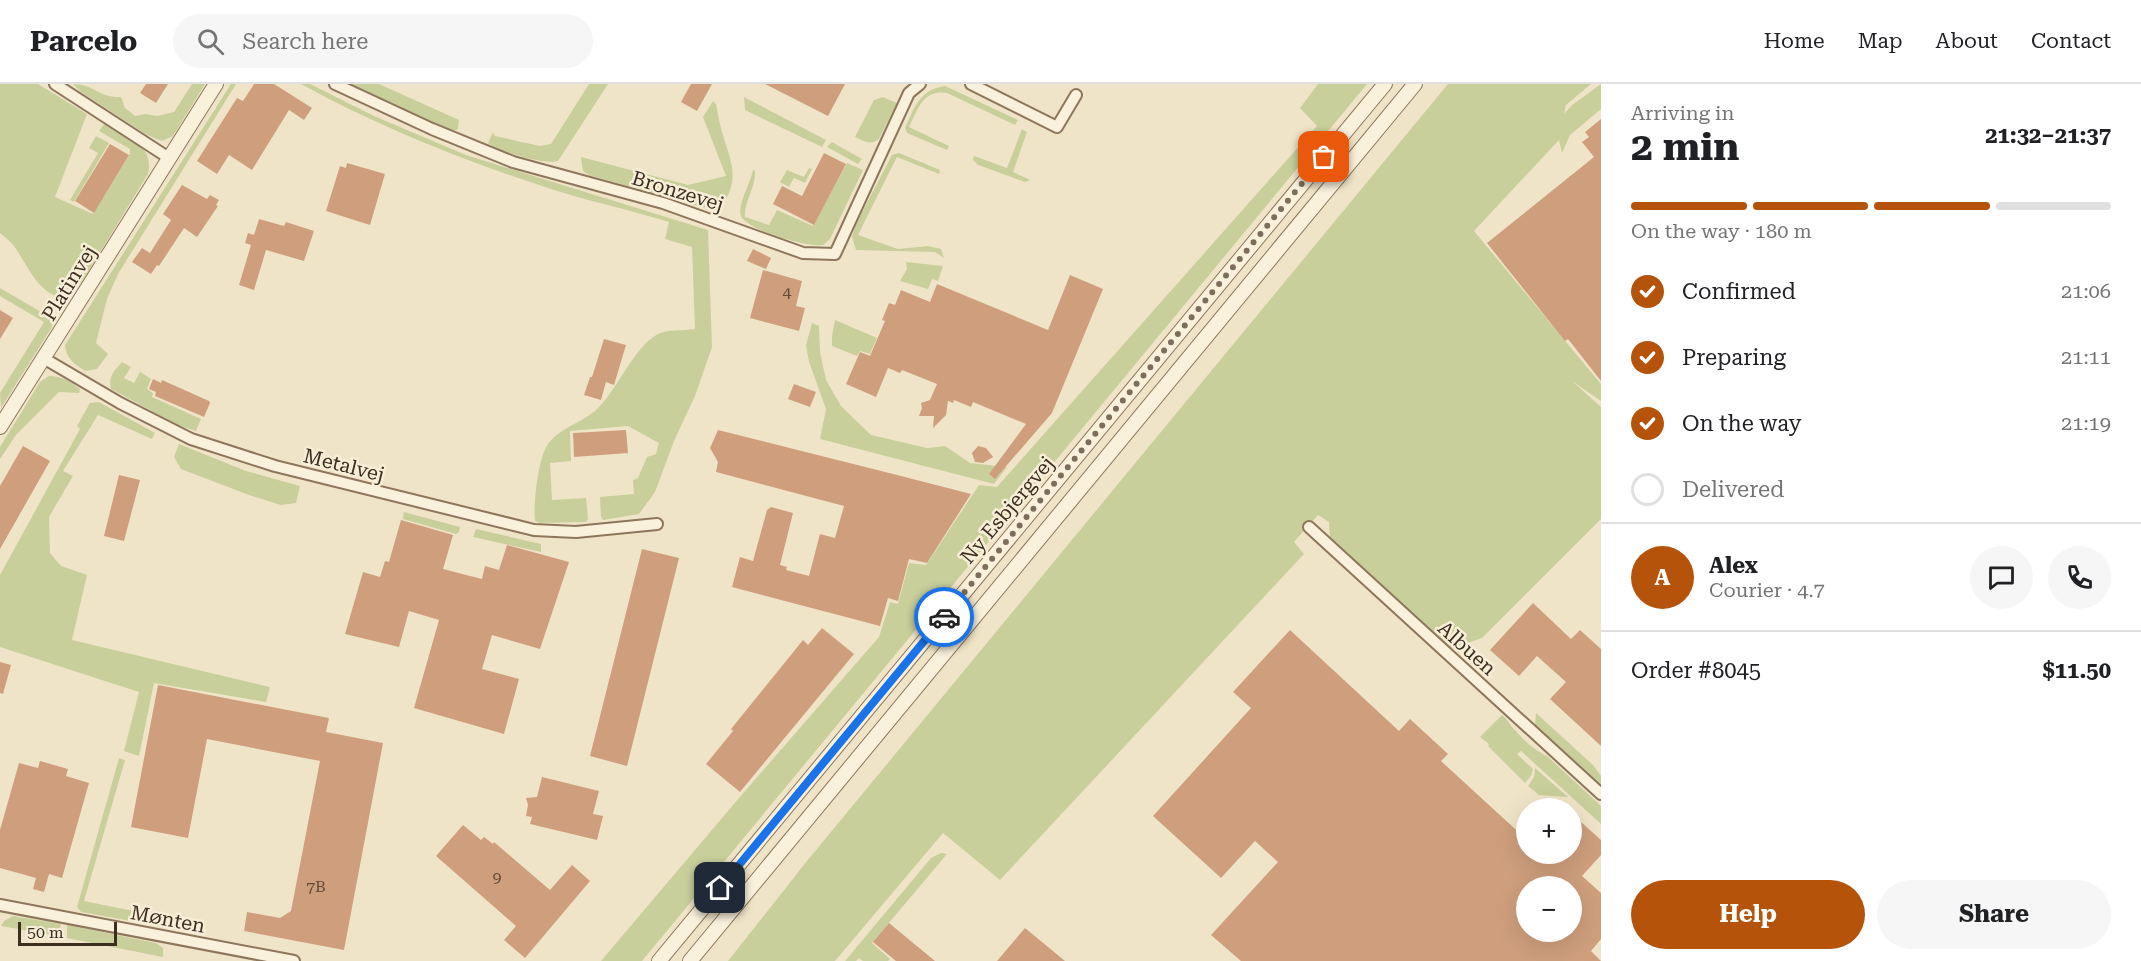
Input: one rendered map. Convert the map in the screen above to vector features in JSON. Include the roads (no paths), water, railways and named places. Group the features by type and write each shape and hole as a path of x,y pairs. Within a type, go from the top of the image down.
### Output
{"street":[{"path":"55,84 170,158"},
{"name":"Platinvej","path":"0,427 216,84"},
{"name":"Bronzevej","path":"335,84 432,129 513,162 663,203 803,253 835,254 909,93 920,84"},
{"path":"971,84 1057,127 1076,95"},
{"name":"Ny Esbjergvej","path":"659,961 1385,84"},
{"path":"690,961 1415,84"},
{"name":"Metalvej","path":"45,358 120,403 191,439 275,466 534,530 576,532 657,524"},
{"name":"Albuen","path":"1310,528 1601,794"},
{"name":"Mønten","path":"0,904 294,961"}]}
